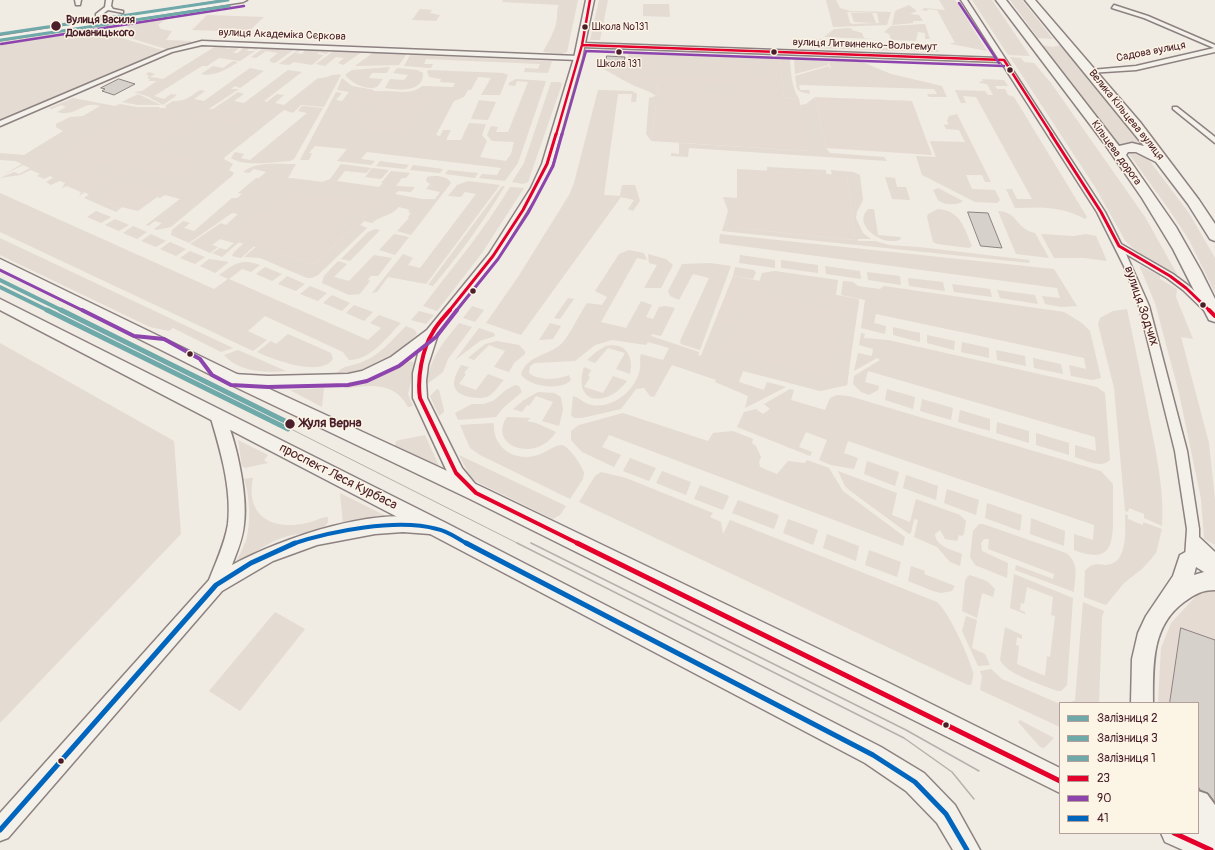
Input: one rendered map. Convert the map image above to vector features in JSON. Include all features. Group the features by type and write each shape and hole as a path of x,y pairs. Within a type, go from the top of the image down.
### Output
{"highway":[{"name":"Кільцева дорога","path":"1001,0 1119,156 1168,226 1189,263 1215,316"},
{"name":"Велика Кільцева вулиця","path":"1030,0 1053,42 1091,72 1162,161 1215,236"},
{"path":"1028,36 1053,42"},
{"path":"1119,156 1122,149 1132,147 1144,150 1162,161"}],"main road":[{"path":"0,263 234,379 476,494 879,690 1049,775"},
{"name":"проспект Леся Курбаса","path":"0,304 439,529 873,755 915,782 946,814 967,850"},
{"path":"1190,555 1193,575 1213,576"},
{"path":"1142,702 1145,650 1149,633 1164,608 1180,586 1190,555"},
{"path":"1164,608 1184,589 1213,576"},
{"path":"1199,804 1215,826"},
{"path":"1199,826 1215,845"},
{"path":"1176,834 1212,850"}],"street":[{"path":"98,14 107,10 109,7 109,0"},
{"path":"0,30 98,14 203,0"},
{"path":"0,38 242,0"},
{"path":"234,379 299,381 348,379 365,375 396,361 432,333 493,256 536,188 547,164 582,45 590,0"},
{"name":"вулиця Зодчих","path":"964,0 1101,212 1119,246 1144,306 1165,382 1181,451 1192,529 1190,555"},
{"path":"109,7 111,10 120,12"},
{"path":"1114,7 1146,16 1215,47"},
{"name":"вулиця Академіка Сєркова","path":"0,124 170,51 202,43 233,43 578,58"},
{"name":"вулиця Литвиненко-Вольгемут","path":"582,45 1004,60"},
{"name":"Садова вулиця","path":"1091,72 1136,68 1215,50"},
{"path":"1175,108 1215,141"},
{"path":"1119,246 1170,276 1186,288 1215,316"},
{"path":"432,333 419,371 418,386 420,398 456,472 476,494"},
{"path":"216,585 236,524 236,506 224,437 217,415"},
{"path":"0,830 216,585 251,563 292,544 310,538 385,525 411,524 439,529"},
{"path":"1190,555 1215,560"}],"shaded area":[{"path":"503,0 578,0 567,52 562,54 543,52 556,26 559,5 502,2"},
{"path":"599,0 608,0 600,40 590,40"},
{"path":"826,0 836,0 840,8 850,11 891,12 887,25 833,27","holes":["847,12 877,13 879,23 853,24 850,23"]},
{"path":"939,0 955,0 987,51 950,43 955,43 937,10 921,10 925,8 945,10"},
{"path":"972,0 992,0 1030,56 1008,55"},
{"path":"1010,0 1022,0 1053,39 1038,38"},
{"path":"643,4 669,4 670,17 643,16"},
{"path":"909,5 917,11 910,14 919,15 923,21 913,21 913,23 892,25 895,11"},
{"path":"420,9 432,10 430,13 440,15 436,21 412,20"},
{"path":"851,13 872,13 876,23 854,22"},
{"path":"168,15 169,17 158,25 161,29 172,31 166,40 191,41 191,43 169,50 127,37 128,22"},
{"path":"207,15 264,17 248,32 192,30"},
{"path":"925,24 930,39 925,39 925,33 918,32 916,41 891,40 889,34 884,32 891,26"},
{"path":"93,26 99,33 115,36 165,51 0,123 0,41"},
{"path":"851,28 852,30 862,33 864,38 876,39 824,37 834,29"},
{"path":"826,39 827,42 819,41 821,46 938,50 939,52 811,48 811,40"},
{"path":"1041,45 1053,47 1061,45 1141,145 1126,143 1117,145"},
{"path":"216,46 228,46 225,49 240,47 233,53 238,53 245,46 261,47 256,50 250,48 246,51 255,51 240,61 219,58 207,66 202,66 154,96 164,99 171,94 177,95 163,105 147,96 134,92 142,91 157,81 148,81 150,79 147,78 149,76 146,74 149,72 155,74 150,77 163,79"},
{"path":"265,47 295,49 275,63 270,62 271,61 269,60 278,53 266,51 256,58 251,57"},
{"path":"299,49 302,49 296,53 302,54 306,49 329,52 326,54 319,52 317,54 324,55 312,65 294,62 289,65 279,64"},
{"path":"335,50 362,52 343,65 338,63 344,58 336,57 325,66 316,64"},
{"path":"374,52 406,55 399,65 355,66"},
{"path":"630,52 790,58 793,84 799,99 784,98 779,58"},
{"name":"Школа №131","path":"629,53 779,58 784,98 799,99 809,151 651,141 656,104 664,104 657,96 658,82 622,80"},
{"path":"410,55 552,61 548,73 524,72 525,68 538,69 540,64 426,59 424,64 433,64 431,68 404,66"},
{"path":"654,56 719,58 734,62 739,66 740,70 733,76 738,77 738,79 634,74 635,72 641,72 635,67 635,63 639,60","holes":["655,59 654,73 643,70 640,66 643,61","719,61 725,61 735,66 734,72 720,75"]},
{"path":"1010,57 1021,58 1024,62 1034,63 1051,83 1145,217 1177,274 1167,271 1126,242 1095,187"},
{"path":"794,58 855,59 891,74 942,86 947,97 929,97 927,94 937,94 934,89 799,85 800,90 809,90 810,94 801,92 797,89 795,76 829,66 830,69 831,68 828,62 828,65 795,74"},
{"path":"740,59 775,60 776,70 741,68"},
{"path":"233,61 238,62 221,72 206,75 201,74 213,66 223,68"},
{"path":"601,66 626,67 623,80 601,68"},
{"path":"390,67 387,73 372,73 369,78 383,79 377,87 373,88 360,86 346,76 346,74 352,70"},
{"path":"250,68 264,71 240,88 235,86 231,89 239,89 187,123 180,123 165,106 173,101 181,101 200,90 205,91 194,99 204,101"},
{"path":"397,68 417,70 423,73 422,79 419,84 409,89 385,88 390,79 404,80 408,75 393,73"},
{"path":"745,69 772,71 773,78 746,77"},
{"path":"288,70 302,72 264,101 267,102 277,94 284,95 275,103 284,105 318,78 341,75 324,107 301,105 293,113 284,110 225,157 224,159 233,164 229,170 234,173 232,176 171,227 156,230 154,229 162,223 155,221 148,226 146,225 180,199 165,195 160,198 157,197 166,190 141,185 118,185 98,198 109,204 122,207 116,212 84,198 153,150 155,151 133,168 185,175 186,173 182,172 188,167 179,170 164,171 150,165 150,160 153,155 175,138 165,145 162,144 238,92 244,94 234,101 244,103","holes":["216,109 230,111 220,112 197,123","235,113 243,115 246,118 245,122 241,126 208,119 219,114","162,152 196,160 175,169 164,169 154,164 156,156"]},
{"path":"427,71 503,73 508,75 500,95 481,95 491,78 478,77 471,90 468,90 464,97 454,101 436,135 440,136 443,130 451,130 446,140 461,140 469,123 486,124 482,135 487,141 480,157 506,161 511,154 514,142 492,141 487,135 491,126 498,127 496,132 508,132 528,82 517,81 515,86 508,85 516,79 546,81 518,163 505,181 479,178 482,174 497,175 501,168 367,152 361,159 375,161 371,165 337,161 347,149 315,146 309,153 312,153 309,160 300,160 336,92 342,93 336,100 342,101 349,92 337,90 342,78 352,86 374,90 368,97 354,97 346,107 356,111 362,121 358,131 408,135 430,99 441,94 429,98 429,96 422,95 420,98 427,99 426,101 373,98 381,91 408,92 422,86 453,87 455,83 440,82 441,79 429,77"},
{"path":"982,79 1004,80 1008,86 995,86 997,89 1005,89 1008,95 1014,97 1087,217 1085,219 1068,212 1051,208 1015,208 1006,189 1012,189 1017,199 1032,199 976,97 963,96 966,103 961,103 955,90 985,91 988,95 993,95 987,84 979,82 983,81"},
{"path":"623,80 658,81 657,96 665,97 665,104 656,104 651,141 646,134 649,98 656,96"},
{"path":"551,82 560,82 562,84 528,182 523,184 512,182 524,163"},
{"path":"722,83 733,83 733,95 697,93 698,84 722,85"},
{"path":"355,90 450,95 421,144 321,137"},
{"path":"598,90 632,91 637,94 636,102 631,102 632,94 618,94 604,195 620,196 622,185 635,185 640,201 633,211 628,209 634,200 621,197 521,335 486,323 518,277 569,195 574,183"},
{"path":"138,94 161,105 138,105 122,102"},
{"path":"815,97 912,101 932,155 826,148"},
{"path":"815,97 826,148 830,153 884,157 887,161 689,148 688,157 671,156 671,153 679,154 679,143 808,151 800,105 806,104"},
{"path":"73,98 115,106 120,104 137,107 160,107 143,118 123,116 66,152 80,156 76,159 85,161 86,164 76,171 68,170 62,175 66,178 51,185 46,182 54,177 50,176 44,179 37,176 40,174 31,170 20,175 0,178 14,172 19,174 30,168 23,165 3,175 22,164 15,161 0,160 0,153 24,155 63,131 56,127 56,124 70,117 83,116 100,106 88,105 69,113 57,112 66,107 61,105 52,109 49,108"},
{"path":"380,100 365,116 360,110 360,107 365,102"},
{"path":"479,100 496,102 488,120 471,119"},
{"path":"302,106 323,108 294,159 290,161 251,163 237,161 231,158 235,152 244,154 241,158 250,160 307,113 298,111"},
{"path":"102,107 240,110 264,114 182,179 138,211 109,204 50,176 39,168"},
{"path":"163,108 176,124 146,118"},
{"path":"957,114 991,182 985,182 982,175 966,175 972,189 995,190 1000,200 997,203 975,202 922,175 916,156 936,157 930,141 965,142 959,130 946,129 944,125 949,124 947,121 949,116"},
{"path":"1129,154 1146,156 1189,213 1215,258 1215,293 1189,240"},
{"path":"380,161 409,165 405,169 376,166"},
{"path":"96,163 120,168 79,196 81,192 67,186 62,188 69,180 76,180 74,182 85,185 101,174 95,172 92,174 83,171 90,164"},
{"path":"268,164 296,164 288,178 322,182 330,179 341,164 371,168 366,173 345,171 337,181 379,187 391,171 410,173 406,178 402,178 396,186 415,187 411,192 398,191 395,194 422,199 435,199 440,192 426,189 430,184 426,181 427,177 441,177 447,179 451,183 411,235 397,231 409,218 408,217 411,213 408,212 410,210 399,207 392,213 372,223 364,221 363,219 381,202 293,193 278,206 266,204 261,208 265,209 269,206 276,208 273,211 252,214 232,232 247,235 222,257 212,253 220,248 226,250 234,243 220,239 212,245 218,247 210,253 190,244 221,223 226,225 238,214 232,213 189,243 171,235 172,230 183,221 190,223 184,228 194,231 232,198 237,198 242,194 238,193 266,172 254,169 249,173 243,172 248,168"},
{"path":"413,165 443,169 440,173 410,170"},
{"path":"767,167 826,170 826,174 767,171"},
{"path":"372,168 389,170 381,179 365,177"},
{"path":"737,169 847,175 855,239 737,228"},
{"path":"448,170 478,173 475,178 445,174"},
{"path":"831,170 853,172 860,175 863,200 857,212 856,218 863,233 871,239 858,239 858,241 875,241 889,245 919,247 1029,260 1030,263 722,231 728,211 723,197 737,198 737,228 855,239 847,176 832,175"},
{"path":"885,177 895,178 897,187 906,187 910,200 892,199"},
{"path":"291,178 394,191 363,219 364,221 358,227 352,229 315,264 220,237"},
{"path":"468,181 500,185 426,284 388,277 377,292 372,293 403,254 413,258 408,265 420,268 476,194 465,192 461,197 448,196 457,185"},
{"path":"502,186 505,186 489,212 462,250 433,286 428,285"},
{"path":"510,187 524,188 482,253 437,311 423,306 479,233"},
{"path":"938,188 963,201 954,204 940,202 933,190"},
{"path":"0,193 214,289 228,279 219,275 234,265 248,262 260,265 251,272 242,269 229,279 368,340 381,328 370,323 379,315 401,323 378,347 371,352 357,359 349,360 343,352 265,316 248,331 267,340 253,351 0,232"},
{"path":"363,205 373,206 344,233 335,230"},
{"path":"868,209 874,209 878,235 901,237 900,240 884,240 878,238 868,230 863,220 864,214"},
{"path":"938,209 946,210 957,217 964,227 972,246 969,248 937,244 933,242 927,217 928,214"},
{"path":"96,211 111,217 101,223 87,217"},
{"path":"998,211 1010,214 1023,228 1035,233 1049,258 1016,254"},
{"path":"115,219 129,225 119,231 105,225"},
{"path":"360,225 367,228 318,275 312,278 307,278 260,258 244,257 264,240 267,242 260,248 315,264 352,229"},
{"path":"133,226 147,232 137,239 123,233"},
{"path":"375,229 380,230 350,261 341,259 368,232"},
{"path":"151,234 166,241 156,247 141,241"},
{"path":"254,234 264,237 241,258 232,256 234,252"},
{"path":"394,234 409,237 395,255 379,250"},
{"path":"720,234 1054,269 1077,306 1061,307 1045,304 1042,296 1060,298 1057,288 719,243"},
{"path":"1041,234 1074,236 1086,234 1096,236 1107,261 1084,258 1054,258"},
{"path":"0,238 233,348 221,352 173,328 169,331 150,327 0,255"},
{"path":"170,242 186,249 176,256 160,249"},
{"path":"629,250 644,253 647,260 637,258 601,322 626,328 641,301 652,305 646,317 653,319 659,307 666,306 675,308 661,336 652,334 651,336 699,352 698,355 701,356 715,321 740,328 733,338 730,338 727,346 723,345 721,351 736,355 737,352 819,374 820,376 828,374 835,349 851,352 847,385 820,391 743,371 739,382 764,390 767,382 786,387 745,408 748,396 715,382 716,380 672,365 654,397 650,396 644,388 636,389 621,409 582,418 574,418 571,415 573,396 592,405 608,404 615,401 629,391 638,377 641,354 663,360 669,348 648,342 646,345 612,340 595,345 575,361 535,363 530,366 529,373 533,376 554,379 569,375 571,380 560,386 537,385 530,382 521,374 528,363 555,349 563,342 587,303 602,305 607,297 595,291 619,254"},
{"path":"190,251 205,257 195,264 180,258"},
{"path":"648,254 666,259 673,265 661,288 644,288 657,265 649,263"},
{"path":"374,255 392,258 378,276 371,276 368,279 370,281 360,294 349,295 322,283 324,276 338,261 347,264 334,277 349,281"},
{"path":"740,255 775,260 775,268 739,263"},
{"path":"209,259 229,262 215,273 200,266"},
{"path":"781,260 818,265 818,273 781,268"},
{"path":"710,263 731,266 700,350 681,344 680,341 709,278 693,274 679,300 670,296 668,291 682,264"},
{"path":"1139,265 1160,276 1160,279 1177,289 1176,297 1193,339 1181,337 1209,443 1215,500 1215,545 1204,539 1201,499 1179,393 1155,303"},
{"path":"825,266 860,271 861,279 826,274"},
{"path":"265,267 282,274 272,281 256,274"},
{"path":"735,267 754,270 756,272 753,279 733,276"},
{"path":"775,271 838,280 835,301 824,298 823,302 834,305 833,309 756,293 762,273"},
{"path":"867,272 900,276 901,285 868,280"},
{"path":"287,276 305,284 296,291 278,284"},
{"path":"733,276 859,299 847,385 820,391 701,356"},
{"path":"908,278 943,282 945,291 909,286"},
{"path":"843,281 853,282 858,286 880,289 884,286 1064,312 1082,323 1090,331 1101,378 1092,380 1071,376 1069,365 1086,369 1084,358 876,314 874,323 886,326 885,334 861,328 865,300 841,295"},
{"path":"952,284 990,289 992,297 954,292"},
{"path":"310,286 327,293 318,301 300,294"},
{"path":"997,290 1035,295 1038,304 1000,298"},
{"path":"332,295 350,303 342,311 323,303"},
{"path":"568,298 574,299 560,319 554,318"},
{"path":"844,299 859,302 852,347 836,343"},
{"path":"354,305 373,312 364,321 346,313"},
{"path":"472,306 484,310 475,322 463,318"},
{"path":"721,306 737,310 740,313 741,320 736,323 726,316 718,314"},
{"path":"1127,309 1158,467 1162,502 1162,526 1144,518 1144,514 1129,508 1128,512 1125,511 1114,388 1098,324 1100,318 1113,311"},
{"path":"419,311 434,315 426,324 411,320"},
{"path":"829,312 833,313 822,368 816,367"},
{"path":"459,323 472,327 448,359 443,372 427,384 434,358"},
{"path":"550,323 561,326 553,339 539,340"},
{"path":"406,326 415,330 417,334 391,356 381,362 360,370 337,374 341,369 368,359 386,347"},
{"path":"893,327 920,333 920,342 893,335"},
{"path":"479,328 494,333 495,336 480,341 455,360"},
{"path":"861,333 865,334 864,338 888,340 1097,387 1105,393 1110,460 1106,463 1098,464 1075,457 1075,445 1096,451 1095,437 868,371 865,382 879,386 878,390 869,395 861,392 853,384 854,376 880,360 877,358 854,371 858,353 872,356 873,349 859,345"},
{"path":"288,334 331,353 333,359 327,364 318,367 307,367 274,359 257,352 271,341 276,344"},
{"path":"927,335 955,341 954,350 927,343"},
{"path":"497,341 519,345 525,351 525,354 514,363 509,372 494,367 505,351 489,345 474,360 468,358 485,344"},
{"path":"962,342 989,348 989,358 961,352"},
{"path":"0,343 174,441 181,534 0,723"},
{"path":"606,346 619,346 627,352 631,362 630,374 616,369 625,353 608,348 595,363 587,360"},
{"path":"238,350 286,371 270,372 245,368 230,361 224,355"},
{"path":"996,350 1025,356 1026,366 997,360"},
{"path":"1033,358 1061,364 1063,374 1034,368"},
{"path":"409,361 413,362 415,365 408,394 413,406 408,407 404,400 393,391 379,386 344,388 345,386 377,378"},
{"path":"461,365 469,367 464,373 466,374 459,384 476,390 488,374 504,380 493,393 487,397 477,398 463,395 458,392 454,385 454,381"},
{"path":"584,367 591,370 588,376 590,377 584,387 603,393 613,376 627,381 611,395 602,398 594,398 587,395 583,389 582,380"},
{"path":"515,385 519,386 522,392 503,408 496,417 458,420 455,413 472,404 483,404 493,401 506,390"},
{"path":"324,388 322,407 290,390"},
{"path":"437,389 439,390 444,410 444,412 439,416 430,396"},
{"path":"790,389 794,390 791,400 825,410 830,398 837,395 849,396 1101,471 1113,484 1113,532 1109,547 1105,552 1093,555 1074,550 1074,534 1093,540 1094,525 848,441 844,453 858,458 854,469 831,465 819,460 827,440 806,432 799,447 812,452 810,456 737,427 744,412 756,409 763,414 770,409 764,404"},
{"path":"887,389 915,397 913,409 885,400"},
{"path":"538,392 554,393 561,397 563,410 559,426 542,421 553,402 536,396 529,406 527,405 522,412 513,409 524,400"},
{"path":"922,399 953,408 951,420 920,411"},
{"path":"960,410 990,419 990,431 958,422"},
{"path":"623,413 708,441 713,433 733,431 753,439 752,443 756,446 761,457 759,462 760,467 777,474 788,461 805,463 807,460 829,468 843,491 905,537 903,546 609,435 602,447 621,455 614,467 582,452 571,440 571,431 579,425"},
{"path":"507,417 531,418 527,421 536,423 556,432 547,442 537,447 526,449 516,447 508,443 503,436 503,427"},
{"path":"997,422 1029,431 1029,443 996,433"},
{"path":"494,423 496,439 505,450 511,454 526,457 534,456 559,445 565,446 569,449 584,473 583,479 570,499 480,455 470,448 460,425"},
{"path":"1036,433 1069,443 1069,455 1036,445"},
{"path":"425,435 439,466 395,446 396,441"},
{"path":"238,440 268,455 264,460 268,463 245,468 242,466"},
{"path":"459,455 566,506 560,515 553,519 477,482 470,476"},
{"path":"630,458 656,468 649,481 623,471"},
{"path":"867,461 899,472 895,486 864,474"},
{"path":"662,471 691,482 686,495 656,483"},
{"path":"838,471 897,493 892,515 910,522 916,499 960,515 966,521 964,534 962,536 959,535 957,541 945,539 940,530 935,534 941,545 962,554 960,566 950,562 937,547 914,537 918,520 914,519 911,533 909,534 849,490 845,486"},
{"path":"601,472 626,478 713,513 710,517 721,522 723,534 730,520 937,602 953,625 971,665 973,678 971,685 968,685 579,502 595,476"},
{"path":"906,475 938,486 936,500 903,488"},
{"path":"253,478 253,502 257,511 264,518 283,525 307,523 328,517 328,522 321,529 316,531 288,536 273,542 251,554 231,569 243,548 248,534 249,501 244,479"},
{"path":"700,485 729,496 723,510 694,499"},
{"path":"947,489 979,500 976,515 944,503"},
{"path":"340,493 388,517 343,524"},
{"path":"738,500 779,515 774,529 732,513"},
{"path":"987,503 1022,515 1020,531 985,518"},
{"path":"1125,514 1128,515 1128,519 1143,525 1143,522 1162,529 1156,553 1142,569 1124,583 1106,605 1084,597 1085,571 1092,565 1105,565 1113,563 1118,559 1122,553 1124,545"},
{"path":"1031,518 1065,531 1064,546 1030,534"},
{"path":"788,519 818,530 813,545 783,533"},
{"path":"979,524 983,524 1066,553 1073,561 1075,566 1076,576 1074,592 1015,570 1016,565 1053,579 1054,574 988,549 989,539 984,539 981,543 982,551 1008,563 1007,578 975,565 970,557 973,531"},
{"path":"827,534 859,546 856,561 823,548"},
{"path":"869,550 901,562 897,577 865,565"},
{"path":"911,566 925,571 924,574 955,586 952,591 941,593 908,581"},
{"path":"1014,574 1073,598 1067,685 1061,691 1057,691 1034,682 1009,670 1000,660 1005,627 1022,635 1022,639 1017,637 1016,645 1019,646 1017,664 1045,676 1047,656 1050,657 1055,616 1051,615 1053,597 1027,587 1024,604 1021,603 1020,610 1025,612 1025,614 1010,608"},
{"path":"970,575 987,581 995,589 993,597 982,593 977,618 962,611 965,581"},
{"path":"1215,588 1215,825 1199,800 1199,702 1158,702 1161,648 1171,623 1198,594"},
{"path":"1083,602 1104,611 1102,617 1099,702 1072,702 1075,700"},
{"path":"275,612 305,629 240,711 209,691"},
{"path":"966,616 977,620 972,648 985,654 990,665 978,666 962,631"},
{"path":"991,669 1002,679 1059,704 1059,727 980,690 982,677 980,671"},
{"path":"1020,720 1054,738 1044,748 1040,747 1018,722"}],"building":[{"path":"607,56 625,57 623,66 605,66"},
{"path":"119,79 135,84 114,95 102,91 105,89 101,88"},
{"path":"968,212 988,213 1002,248 981,246"},
{"path":"1181,628 1215,640 1215,802 1208,793 1200,790 1199,788 1199,702 1170,702"}],"tram line":[{"path":"287,427 519,544"},
{"path":"517,543 904,738 952,772 974,799"},
{"path":"533,544 531,543 906,730 979,771"}],"rail line":[{"name":"2","path":"0,34 228,0"},
{"name":"1","path":"1,40 229,6"},
{"name":"2","path":"0,280 291,424"},
{"name":"3","path":"0,287 288,429"}],"transit line":[{"name":"23","path":"590,0 582,45 547,164 523,210 493,256 432,333 419,371 418,386 420,398 456,473 476,493 1059,781"},
{"name":"90","path":"959,3 999,63"},
{"name":"90","path":"1,44 244,6"},
{"name":"23","path":"582,45 1004,60 1101,212 1119,246 1170,276 1186,288 1215,316"},
{"name":"90","path":"0,270 134,336 164,339 200,359 212,375 231,385 268,387 348,385 367,381 399,366 436,337 498,259 528,213 553,166 586,51 1004,66"},
{"name":"41","path":"0,830 216,585 251,563 292,544 310,538 385,525 411,524 439,529 873,755 915,782 946,814 967,850"},
{"name":"23","path":"1176,834 1211,850"}],"place":[{"name":"Вулиця Василя Доманицького","path":"56,26"},
{"name":"Школа №131","path":"585,27"},
{"name":"Школа 131","path":"619,52"},
{"name":"Жуля Верна","path":"290,424"}]}
